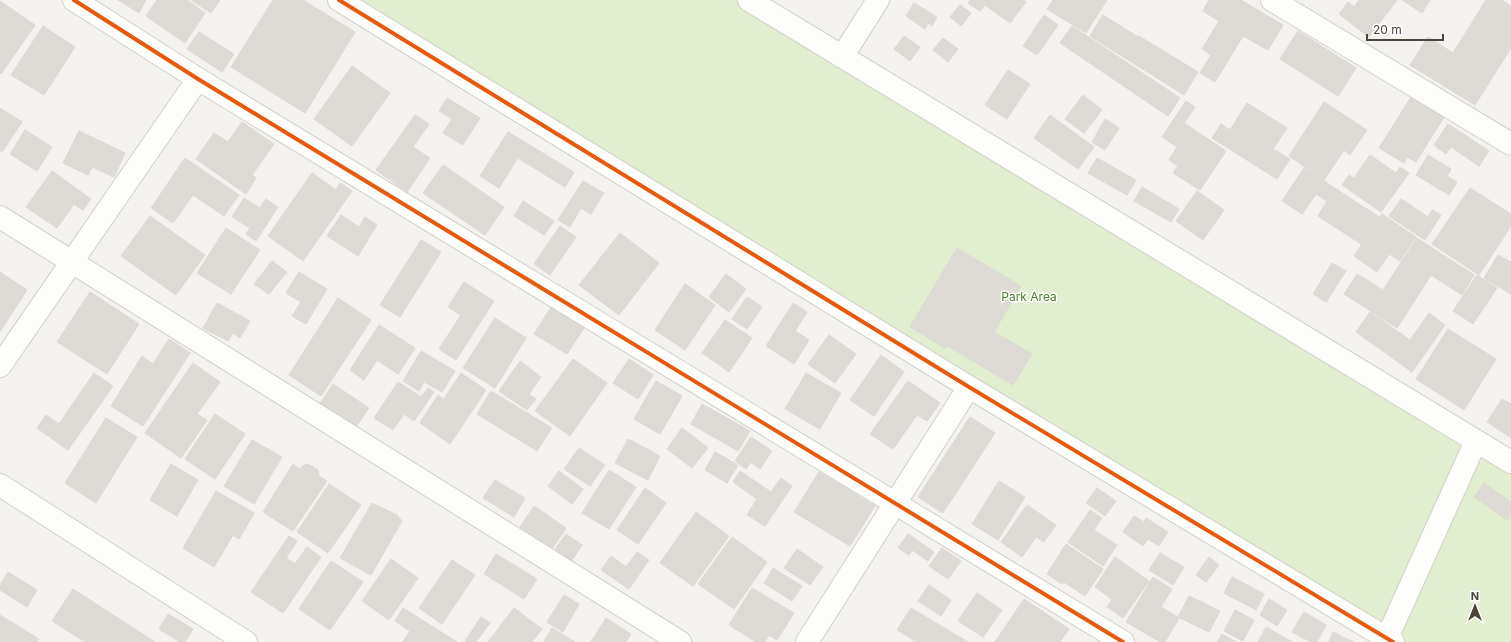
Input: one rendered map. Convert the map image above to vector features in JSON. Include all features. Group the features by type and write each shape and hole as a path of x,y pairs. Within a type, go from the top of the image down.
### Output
{"street":[{"path":"74,0 198,79 1123,642"},
{"path":"339,0 969,387 1390,640 1476,441"},
{"path":"749,0 1511,462"},
{"path":"842,57 878,0"},
{"path":"1272,0 1511,144"},
{"path":"0,366 198,79"},
{"path":"0,217 680,642"},
{"path":"807,642 969,387"},
{"path":"0,485 246,642"}],"green space":[{"name":"Park Area","path":"339,0 749,0 1511,462 1511,642 1393,642"}],"building":[{"path":"118,0 146,0 139,13"},
{"path":"157,0 187,0 205,13 185,43 146,16"},
{"path":"191,0 220,0 211,13"},
{"path":"273,0 303,0 355,32 305,113 231,67"},
{"path":"971,0 1023,0 1026,2 1010,23 985,5 980,11 968,3"},
{"path":"1053,0 1107,0 1086,33 1047,9"},
{"path":"1209,0 1241,0 1283,25 1268,50 1243,36 1215,82 1200,73 1211,55 1202,49 1219,21 1203,11"},
{"path":"1359,0 1397,0 1369,37 1339,14 1348,2 1354,7"},
{"path":"1402,0 1430,0 1422,13"},
{"path":"1486,0 1502,0 1511,6 1511,48 1475,105 1410,65 1428,37 1453,53"},
{"path":"0,1 35,25 1,74 0,73"},
{"path":"914,3 937,17 932,26 928,23 925,29 906,16"},
{"path":"960,5 971,13 961,26 950,17"},
{"path":"1044,15 1058,25 1037,55 1023,46"},
{"path":"1103,15 1198,72 1184,95 1090,36"},
{"path":"43,26 75,47 44,95 11,75"},
{"path":"1072,26 1180,98 1168,116 1060,43"},
{"path":"1298,31 1356,68 1338,96 1280,59"},
{"path":"199,32 234,54 222,72 187,49"},
{"path":"904,36 920,47 910,61 894,49"},
{"path":"943,38 958,49 948,62 933,50"},
{"path":"352,66 390,93 352,146 314,119"},
{"path":"1008,70 1030,84 1007,119 985,105"},
{"path":"1083,95 1102,110 1084,133 1065,119"},
{"path":"1411,97 1444,117 1416,162 1407,157 1404,163 1379,148"},
{"path":"447,98 480,118 463,145 443,133 452,119 439,111"},
{"path":"1186,101 1195,107 1184,123 1226,151 1200,190 1173,173 1178,166 1169,160 1177,147 1162,137"},
{"path":"1324,102 1367,130 1350,155 1344,150 1324,180 1289,156"},
{"path":"1247,103 1287,128 1273,149 1290,159 1277,179 1212,138 1221,124 1230,130"},
{"path":"0,108 22,122 2,152 0,150"},
{"path":"415,115 429,124 413,147 430,158 407,192 376,170"},
{"path":"1050,115 1094,147 1078,169 1034,138"},
{"path":"1105,119 1119,128 1105,150 1092,142"},
{"path":"242,122 274,144 252,175 256,178 246,194 196,159 214,133 228,142"},
{"path":"1448,124 1489,151 1479,166 1451,147 1446,154 1434,145"},
{"path":"25,130 52,147 37,171 10,154"},
{"path":"79,131 125,153 114,177 92,167 88,175 63,163"},
{"path":"508,132 574,172 565,187 518,158 499,188 480,176"},
{"path":"1370,155 1396,173 1400,167 1409,173 1381,212 1342,185 1349,175 1354,178"},
{"path":"1428,155 1451,169 1447,176 1457,182 1449,195 1416,175"},
{"path":"185,158 239,195 224,216 193,195 173,223 151,208"},
{"path":"1097,158 1136,180 1127,195 1088,173"},
{"path":"443,165 504,207 485,235 423,193"},
{"path":"1304,168 1379,217 1361,244 1318,216 1327,201 1316,194 1302,214 1282,201"},
{"path":"52,171 91,199 83,210 74,204 57,228 26,207"},
{"path":"312,173 336,190 340,183 352,191 303,261 268,236"},
{"path":"583,181 604,193 591,214 581,208 570,227 558,220"},
{"path":"1142,187 1179,209 1171,222 1134,201"},
{"path":"1470,188 1511,214 1511,226 1479,275 1432,244"},
{"path":"1197,191 1224,210 1203,240 1176,221"},
{"path":"244,198 260,208 266,199 278,207 256,241 246,234 250,228 232,217"},
{"path":"1401,199 1428,217 1432,210 1441,215 1425,240 1389,216"},
{"path":"523,201 554,221 544,235 514,216"},
{"path":"1382,214 1416,237 1400,261 1389,254 1377,272 1354,256"},
{"path":"341,215 359,227 365,217 377,225 358,256 327,236"},
{"path":"150,216 205,255 176,295 121,256"},
{"path":"560,226 576,237 550,275 534,264"},
{"path":"226,228 260,250 231,294 197,273"},
{"path":"620,233 659,263 619,315 579,285"},
{"path":"1417,238 1474,275 1462,295 1431,275 1397,328 1344,294 1357,274 1383,290"},
{"path":"421,240 441,252 400,317 380,305"},
{"path":"957,248 1021,286 994,332 1032,354 1013,385 946,345 945,348 910,327"},
{"path":"1498,255 1511,262 1511,294 1484,278"},
{"path":"272,261 287,272 269,294 254,284"},
{"path":"1332,263 1346,271 1326,302 1313,294"},
{"path":"0,272 27,290 0,332"},
{"path":"299,272 327,289 306,324 292,316 301,302 286,293"},
{"path":"726,274 746,289 729,312 709,297"},
{"path":"1477,275 1497,288 1473,324 1453,311"},
{"path":"464,282 494,301 456,360 439,349 461,315 448,307"},
{"path":"685,284 715,305 685,350 655,330"},
{"path":"90,292 139,324 107,374 57,342"},
{"path":"747,297 762,307 747,329 732,319"},
{"path":"338,298 371,320 321,396 289,375"},
{"path":"217,303 250,321 240,338 233,333 228,341 203,328"},
{"path":"793,303 807,312 795,331 809,340 794,364 766,346"},
{"path":"551,307 584,328 567,354 534,334"},
{"path":"1370,312 1410,340 1429,313 1445,325 1412,372 1356,332"},
{"path":"495,318 526,338 495,388 463,368"},
{"path":"725,320 752,338 729,372 702,353"},
{"path":"379,325 415,348 398,374 377,360 364,380 350,370"},
{"path":"1448,329 1496,359 1464,410 1416,379"},
{"path":"829,335 856,354 835,383 808,364"},
{"path":"169,339 190,353 143,426 111,406 142,356 153,364"},
{"path":"421,351 455,371 442,392 424,382 419,391 403,381"},
{"path":"881,355 904,372 874,416 850,400"},
{"path":"573,359 607,383 570,436 535,411"},
{"path":"629,359 653,375 638,399 613,383"},
{"path":"520,361 541,377 529,394 536,399 527,410 499,391"},
{"path":"193,363 220,382 197,414 207,420 181,458 145,433"},
{"path":"94,373 113,386 68,450 37,428 46,415 59,424"},
{"path":"461,373 486,390 450,444 420,423 438,395 444,399"},
{"path":"806,373 841,393 820,429 785,409"},
{"path":"656,381 682,396 660,434 634,419"},
{"path":"908,381 940,403 927,421 917,415 893,449 870,434"},
{"path":"398,382 421,397 428,388 434,392 414,421 404,414 393,430 374,418"},
{"path":"333,384 369,408 355,428 319,405"},
{"path":"491,391 552,428 537,451 477,414"},
{"path":"1502,399 1511,404 1511,438 1487,422"},
{"path":"702,404 750,431 738,451 691,424"},
{"path":"215,414 245,434 215,479 185,459"},
{"path":"970,417 995,433 943,513 918,497"},
{"path":"106,418 137,437 96,503 65,483"},
{"path":"682,428 708,448 692,468 667,449"},
{"path":"751,437 772,451 760,469 751,462 746,469 735,461"},
{"path":"628,439 660,456 648,480 615,463"},
{"path":"252,440 282,457 254,504 224,486"},
{"path":"579,448 605,465 590,486 564,469"},
{"path":"715,452 738,465 727,483 705,470"},
{"path":"171,464 198,480 177,516 150,500"},
{"path":"293,464 299,469 306,464 312,466 318,470 319,476 327,481 293,531 263,512"},
{"path":"609,470 636,487 609,529 582,513"},
{"path":"559,471 583,489 572,504 548,486"},
{"path":"740,471 771,492 781,478 792,486 765,526 747,515 757,499 733,482"},
{"path":"819,472 875,506 850,546 794,512"},
{"path":"495,480 525,498 514,517 483,498"},
{"path":"999,481 1025,497 998,540 972,524"},
{"path":"1484,483 1511,502 1511,514 1507,520 1474,497"},
{"path":"329,484 361,505 328,553 297,532"},
{"path":"645,488 666,503 638,544 617,530"},
{"path":"1097,488 1116,501 1105,516 1086,503"},
{"path":"216,491 254,513 239,539 233,535 214,567 183,548"},
{"path":"372,503 397,515 402,521 371,575 340,558"},
{"path":"1027,505 1056,525 1044,542 1036,537 1022,557 1001,542"},
{"path":"534,506 566,528 552,549 520,527"},
{"path":"1090,510 1102,518 1094,530 1117,545 1103,566 1068,542"},
{"path":"696,512 729,536 693,586 660,563"},
{"path":"1134,516 1144,522 1146,518 1168,532 1159,546 1148,539 1143,546 1123,532"},
{"path":"566,534 582,545 571,562 554,551"},
{"path":"908,534 934,552 928,561 912,550 909,555 898,548"},
{"path":"289,536 297,541 286,558 295,564 307,547 321,557 283,613 251,592"},
{"path":"732,537 767,562 734,609 698,584"},
{"path":"1066,544 1103,569 1085,596 1064,582 1062,584 1047,574"},
{"path":"942,548 961,561 948,579 929,566"},
{"path":"797,549 823,567 810,585 784,568"},
{"path":"637,552 649,560 629,589 601,570 611,556 626,567"},
{"path":"1160,553 1184,567 1173,585 1149,570"},
{"path":"496,554 537,579 524,599 484,574"},
{"path":"1115,557 1149,581 1123,618 1107,607 1112,599 1095,587"},
{"path":"1209,557 1219,565 1206,582 1196,575"},
{"path":"391,559 418,578 389,620 362,601"},
{"path":"452,560 475,575 442,624 419,608"},
{"path":"331,561 363,582 330,630 299,609"},
{"path":"773,568 802,586 792,601 764,583"},
{"path":"8,572 37,590 27,607 0,590 0,586"},
{"path":"1153,577 1172,589 1161,607 1179,618 1165,642 1160,642 1126,622"},
{"path":"1232,577 1264,594 1256,610 1224,593"},
{"path":"929,585 951,600 941,616 918,601"},
{"path":"752,588 794,613 777,640 769,635 765,642 756,642 729,625"},
{"path":"73,589 155,642 85,642 52,621"},
{"path":"977,593 1002,610 983,637 958,621"},
{"path":"564,595 579,604 563,632 547,622"},
{"path":"1189,596 1220,611 1209,632 1178,617"},
{"path":"1024,599 1069,629 1060,642 995,642"},
{"path":"1269,599 1287,610 1277,626 1260,615"},
{"path":"403,608 457,642 403,642 410,631 395,621"},
{"path":"514,608 542,629 532,642 488,642"},
{"path":"911,608 968,642 917,642 897,630"},
{"path":"1235,610 1254,620 1243,641 1224,631"},
{"path":"1304,612 1326,625 1317,642 1311,642 1292,632"},
{"path":"168,614 193,629 185,642 180,642 159,629"},
{"path":"0,615 39,639 37,642 0,642"},
{"path":"481,617 490,623 476,642 466,642 465,641"},
{"path":"606,618 631,634 626,642 591,642"},
{"path":"1266,627 1292,642 1258,642"},
{"path":"552,628 575,642 544,642"},
{"path":"1333,632 1353,642 1329,642"},
{"path":"1222,634 1236,642 1217,642"}],"cycle path":[{"path":"74,0 198,79 1123,642"},
{"path":"339,0 969,387 1393,642"}]}
